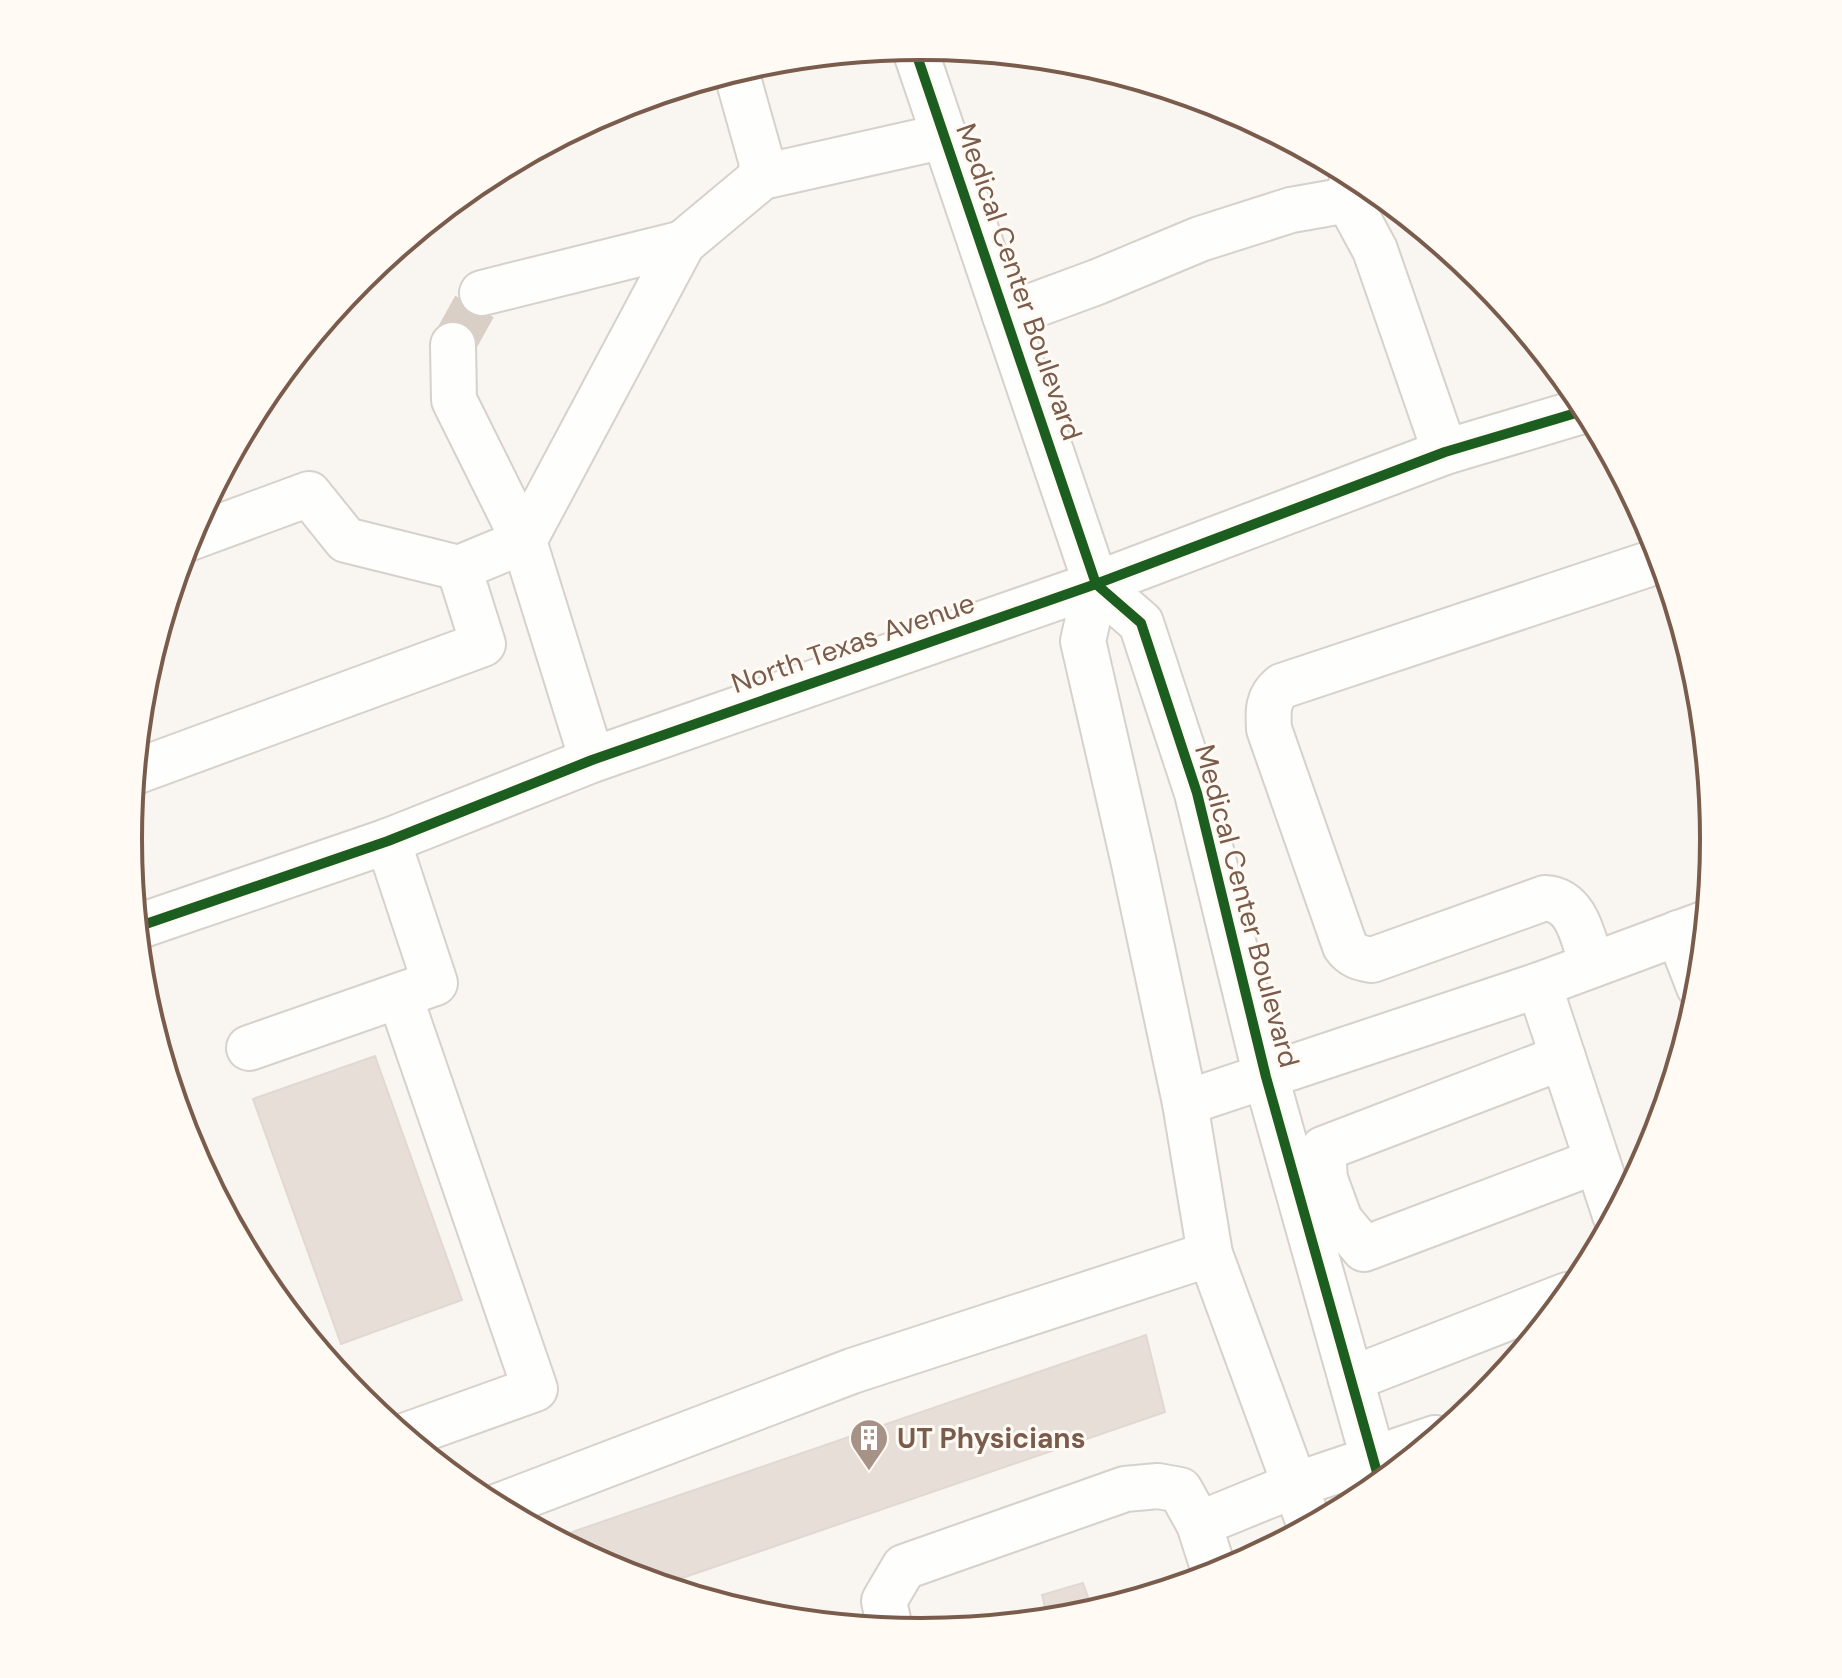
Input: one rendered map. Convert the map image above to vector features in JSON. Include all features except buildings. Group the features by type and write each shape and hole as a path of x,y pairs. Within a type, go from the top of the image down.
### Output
{"street":[{"name":"Medical Center Boulevard","path":"919,60 1096,584 1141,623 1197,793 1266,1077 1376,1471"},
{"path":"739,82 761,160 762,177"},
{"path":"205,532 309,494 346,540 459,568 524,541 683,243 762,177 945,136"},
{"path":"1005,316 1200,239 1348,188"},
{"path":"1351,189 1445,452"},
{"path":"482,293 683,243"},
{"path":"453,345 454,400 524,541 592,760"},
{"name":"North Texas Avenue","path":"147,923 388,841 592,760 1096,584 1445,452 1574,414"},
{"path":"1592,965 1575,916 1555,898 1545,898 1380,958 1372,960 1350,953 1269,729 1268,712 1270,699 1282,686 1650,564"},
{"path":"146,768 483,644 459,568"},
{"path":"1096,584 1083,641 1185,1103 1210,1254 1306,1516"},
{"path":"249,1048 435,983 388,841"},
{"path":"1185,1103 1539,985 1692,928"},
{"path":"1539,985 1611,1202"},
{"path":"400,997 535,1389 416,1432"},
{"path":"1563,1057 1323,1149 1325,1179 1340,1220 1364,1249 1597,1161"},
{"path":"511,1501 852,1371 1210,1254"},
{"path":"1351,1379 1546,1303"},
{"path":"1199,1524 1295,1485 1374,1472"},
{"path":"887,1617 884,1601 904,1567 1125,1489 1158,1486 1180,1490 1199,1524 1211,1562"}],"tunnel":[{"path":"453,345 482,293"}],"cycle path":[{"path":"918,60 1096,584 1141,623 1197,793 1266,1077 1377,1471"},
{"path":"147,923 388,841 592,760 1096,584 1445,452 1574,414"}],"place":[{"name":"UT Physicians","path":"869,1472"}]}
